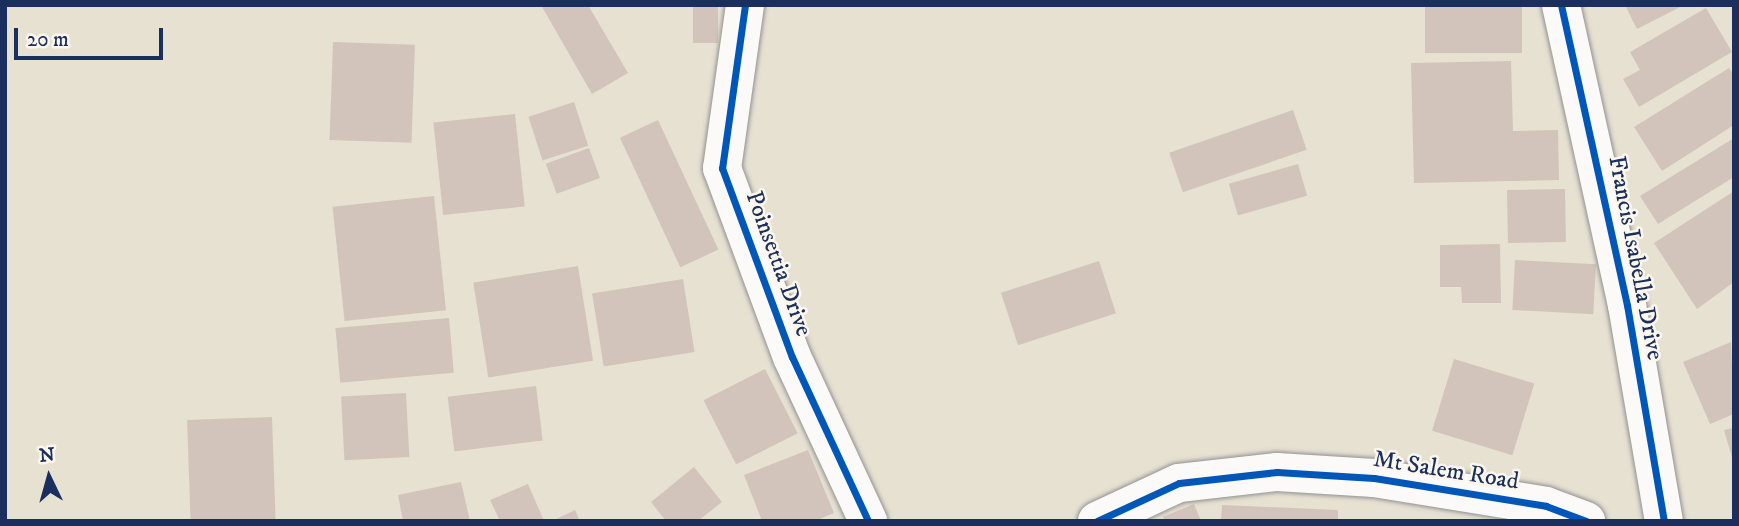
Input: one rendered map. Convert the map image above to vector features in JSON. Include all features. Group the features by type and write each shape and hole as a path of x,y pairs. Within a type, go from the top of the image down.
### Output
{"street":[{"name":"Poinsettia Drive","path":"745,5 722,168 792,357 868,521"},
{"name":"Francis Isabella Drive","path":"1561,5 1627,306 1664,521"},
{"name":"Mt Salem Road","path":"1097,521 1179,483 1277,472 1374,478 1546,506 1586,521"}],"building":[{"path":"541,5 588,5 628,73 592,94"},
{"path":"693,5 718,5 718,43 693,43"},
{"path":"1425,5 1522,5 1522,53 1425,53"},
{"path":"1625,5 1684,5 1637,29"},
{"path":"1706,8 1732,52 1639,107 1623,79 1640,70 1630,52"},
{"path":"333,42 415,45 412,143 330,140"},
{"path":"1511,61 1513,131 1558,130 1559,180 1414,183 1411,63"},
{"path":"1729,68 1734,75 1734,125 1662,171 1634,127"},
{"path":"574,102 588,146 543,161 528,117"},
{"path":"1293,110 1307,150 1183,192 1169,153"},
{"path":"515,114 525,206 443,215 433,123"},
{"path":"658,120 718,250 680,267 620,138"},
{"path":"1734,138 1734,177 1658,224 1640,196"},
{"path":"589,148 600,178 557,194 546,164"},
{"path":"1298,164 1307,196 1238,216 1229,184"},
{"path":"1565,189 1566,242 1508,243 1507,190"},
{"path":"1734,191 1734,282 1697,309 1654,243"},
{"path":"434,196 446,310 345,321 333,207"},
{"path":"1500,244 1501,303 1462,303 1461,287 1440,287 1440,245"},
{"path":"1515,260 1596,264 1593,314 1512,310"},
{"path":"1099,261 1116,313 1018,345 1001,293"},
{"path":"578,266 593,361 488,377 473,283"},
{"path":"683,279 695,352 604,366 592,293"},
{"path":"449,318 454,373 340,383 335,328"},
{"path":"1731,342 1734,414 1710,424 1683,362"},
{"path":"1454,359 1534,384 1512,455 1432,431"},
{"path":"765,369 798,433 736,464 704,400"},
{"path":"536,386 543,441 454,451 448,397"},
{"path":"406,393 409,457 344,460 341,396"},
{"path":"272,417 276,521 191,521 187,420"},
{"path":"1734,428 1734,461 1733,461 1724,430"},
{"path":"808,450 834,513 815,521 762,521 744,475"},
{"path":"694,467 722,502 698,521 666,521 651,502"},
{"path":"461,482 470,521 403,521 398,495"},
{"path":"528,484 544,521 500,521 490,500"},
{"path":"1194,504 1201,521 1164,521 1163,517"},
{"path":"1222,505 1338,510 1338,521 1221,521"},
{"path":"575,510 580,521 552,521"}],"cycle path":[{"path":"745,5 722,168 792,357 868,521"},
{"path":"1561,5 1627,305 1664,521"},
{"path":"1097,521 1179,483 1277,472 1374,478 1546,506 1586,521"}]}
